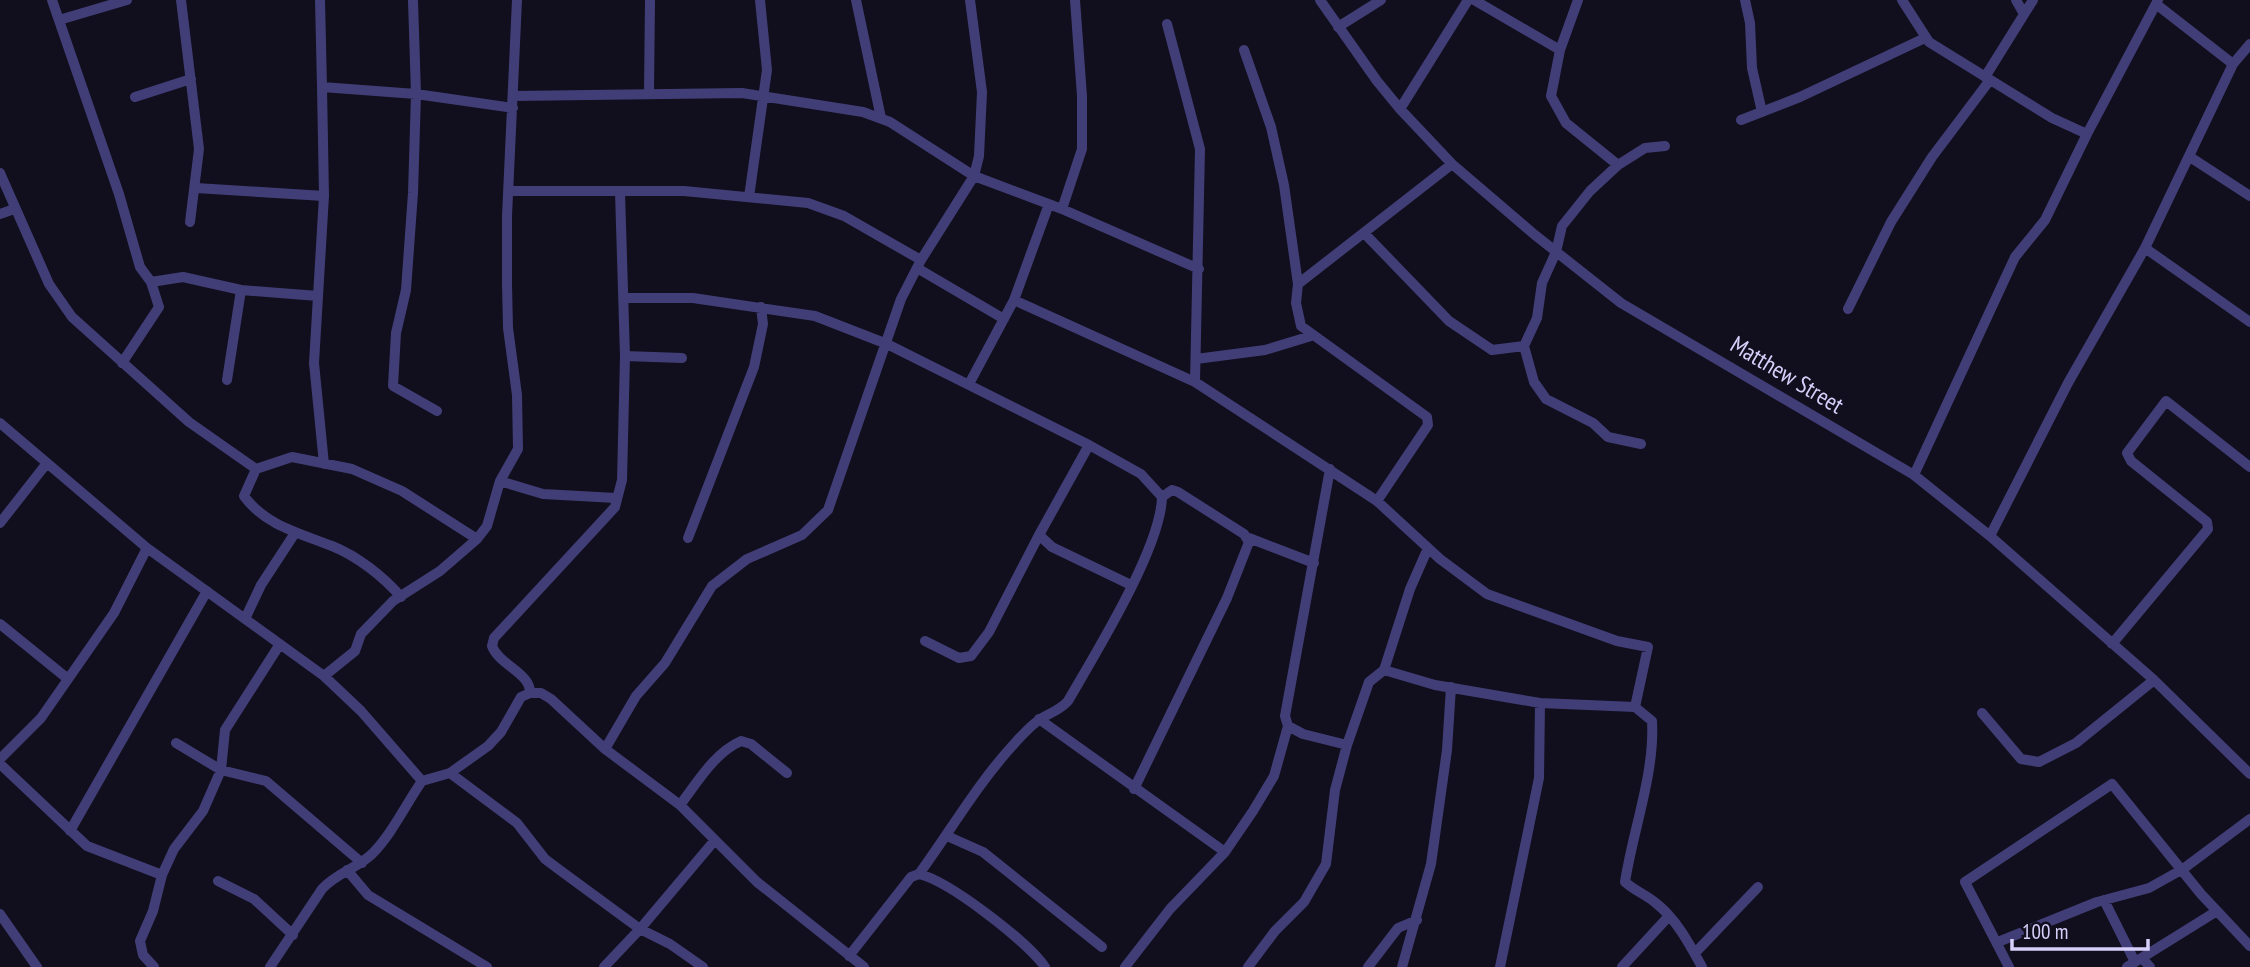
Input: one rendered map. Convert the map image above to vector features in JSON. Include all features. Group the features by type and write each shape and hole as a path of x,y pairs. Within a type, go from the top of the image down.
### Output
{"street":[{"path":"52,0 119,194 140,267 151,282 159,307 122,363"},
{"path":"59,20 127,0"},
{"path":"181,0 199,149 190,222"},
{"path":"320,0 324,196 314,363 324,464"},
{"path":"324,676 351,655 368,626 401,597 440,572 477,539 488,526 500,481 518,449 517,395 507,295 507,216 517,0"},
{"path":"649,92 650,0"},
{"path":"749,197 766,70 760,0"},
{"path":"856,0 881,118"},
{"path":"605,749 636,696 665,663 712,586 747,559 802,535 828,510 901,299 919,264 974,176 979,156 982,92 970,0"},
{"path":"1062,209 1082,149 1082,96 1074,0"},
{"name":"Matthew Street","path":"1320,0 1400,109 1452,164 1556,252 1621,303 1914,475 1990,536 2154,680 2250,774"},
{"path":"1338,27 1381,0"},
{"path":"1400,109 1468,0"},
{"path":"1474,0 1560,50"},
{"path":"1578,0 1560,50 1551,96 1566,123 1618,165"},
{"path":"1745,0 1750,23 1752,68 1762,112"},
{"path":"1902,0 1925,38 2052,118 2087,134"},
{"path":"2016,0 2024,14"},
{"path":"1848,309 1891,222 1987,78 2033,0"},
{"path":"413,1 416,94 406,290 396,333 393,386 437,411"},
{"path":"1914,475 2015,257 2045,220 2157,2 2233,64"},
{"path":"1167,24 1200,149 1195,383"},
{"path":"1741,120 1925,38"},
{"path":"1990,536 2068,383 2145,248 2233,64 2250,44"},
{"path":"1244,50 1271,127 1284,185 1298,284 1296,303 1301,326 1311,336 1427,417 1428,425 1377,501"},
{"path":"135,97 191,79"},
{"path":"322,87 416,94 513,108"},
{"path":"513,96 649,92 696,96 743,93 855,110 881,118 974,176 1062,209 1199,269"},
{"path":"1641,444 1608,437 1593,423 1559,408 1546,399 1534,382 1524,346 1537,318 1542,282 1556,252 1562,226 1590,191 1618,165 1646,148 1665,146"},
{"path":"2190,157 2250,196"},
{"path":"1298,284 1452,164"},
{"path":"0,173 49,284 72,317 189,422 256,469"},
{"path":"195,188 324,196"},
{"path":"510,191 684,191 808,203 844,216 1004,318"},
{"path":"530,693 526,680 498,658 492,646 494,638 615,507 622,480 625,356 620,192"},
{"path":"969,384 1014,300 1049,204"},
{"path":"0,214 14,209"},
{"path":"1364,234 1449,321 1492,350 1524,346"},
{"path":"2145,248 2250,322"},
{"path":"151,282 183,277 241,290 318,296"},
{"path":"227,380 241,290"},
{"path":"624,299 693,298 815,316 887,344 1089,445 1141,474 1162,497"},
{"path":"1014,300 1195,383 1330,468 1377,501 1428,548 1487,594 1617,641 1648,647 1635,707"},
{"path":"688,538 754,367 763,324 761,307"},
{"path":"1196,359 1265,350 1311,336"},
{"path":"625,356 682,358"},
{"path":"2112,644 2208,529 2207,522 2131,461 2127,453 2145,425 2165,401 2250,467"},
{"path":"0,423 147,548 324,676 361,711 422,780"},
{"path":"925,641 959,658 971,656 989,632 1089,445"},
{"path":"401,597 386,580 335,547 295,533 255,512 244,496 256,469 292,457 352,469 402,491 477,539"},
{"path":"0,523 47,463"},
{"path":"1125,967 1170,909 1225,852 1274,776 1288,726 1285,716 1330,468"},
{"path":"500,481 543,494 616,498"},
{"path":"849,956 911,877 919,874 947,836 967,801 978,793 1013,744 1039,719 1059,711 1068,701 1130,585 1159,520 1162,497 1172,490 1178,492 1249,538 1314,563"},
{"path":"245,619 261,586 295,533"},
{"path":"1039,535 1052,547 1130,585"},
{"path":"1134,789 1227,598 1249,538"},
{"path":"147,548 114,613 41,718 0,761 87,846 162,875"},
{"path":"1248,967 1275,931 1304,902 1326,864 1335,790 1347,745 1368,682 1384,670 1410,589 1428,548"},
{"path":"70,831 207,591"},
{"path":"0,624 68,679"},
{"path":"155,967 143,954 140,941 153,911 162,875 174,849 203,811 221,770 225,730 280,644"},
{"path":"1384,670 1451,687 1540,703 1635,707 1652,721 1654,752 1629,852 1625,882 1636,892 1656,902 1669,916 1702,967"},
{"path":"1982,713 2021,759 2039,762 2076,743 2154,680"},
{"path":"1402,967 1431,864 1447,750 1451,687"},
{"path":"270,967 322,889 331,879 362,863 388,834 422,780 450,773 488,746 501,732 521,697 530,693 541,693 605,749 680,805 757,882 864,967"},
{"path":"1500,967 1539,778 1540,703"},
{"path":"1039,719 1225,852"},
{"path":"1288,726 1303,734 1347,745"},
{"path":"680,805 711,765 730,746 741,741 751,744 787,773"},
{"path":"176,743 221,770 265,781 362,863"},
{"path":"450,773 517,823 545,859 640,929 670,944 703,967"},
{"path":"2009,967 1965,882 2112,784 2217,911 2250,946"},
{"path":"1998,942 2104,900 2149,888 2183,869 2250,818"},
{"path":"947,836 983,852 1102,947"},
{"path":"604,967 715,841"},
{"path":"347,870 368,895 487,967"},
{"path":"919,874 957,892 1025,944 1045,967"},
{"path":"218,881 254,899 293,935"},
{"path":"1695,953 1758,887"},
{"path":"2104,900 2135,962 2150,967"},
{"path":"2135,962 2217,911"},
{"path":"0,914 37,967"},
{"path":"1622,967 1669,916"},
{"path":"1368,967 1398,928 1417,920"}]}
